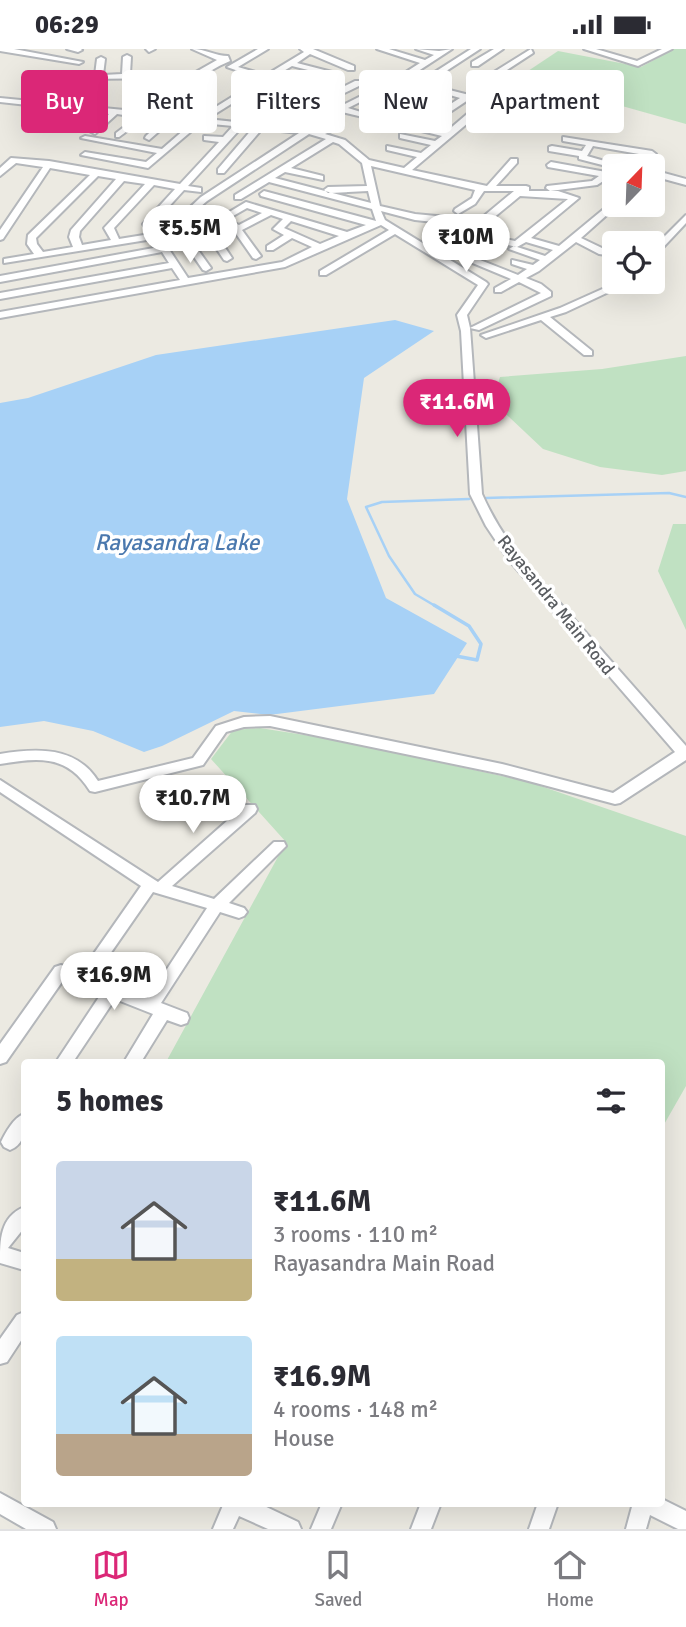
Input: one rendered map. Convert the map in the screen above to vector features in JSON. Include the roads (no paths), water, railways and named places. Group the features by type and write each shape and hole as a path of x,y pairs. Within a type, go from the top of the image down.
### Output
{"street":[{"path":"1,49 79,62"},
{"path":"57,58 72,49"},
{"path":"196,49 225,58 231,67 246,70"},
{"path":"231,67 264,49"},
{"path":"270,70 269,65 298,49"},
{"path":"381,49 426,63"},
{"path":"420,49 444,51"},
{"path":"442,70 477,49"},
{"path":"475,64 499,49"},
{"path":"589,49 638,64 668,49"},
{"path":"279,70 307,50 351,68"},
{"path":"417,70 444,51"},
{"path":"502,70 530,51"},
{"path":"126,70 127,52"},
{"path":"205,70 225,58"},
{"path":"100,70 101,59"},
{"path":"246,59 257,62"},
{"path":"290,63 315,70"},
{"path":"152,64 152,70"},
{"path":"345,89 358,83"},
{"path":"452,94 466,97"},
{"path":"452,107 466,97"},
{"path":"0,100 122,112"},
{"path":"108,119 116,111"},
{"path":"404,172 466,120"},
{"path":"149,138 154,133"},
{"path":"85,155 146,167 184,133"},
{"path":"186,281 148,224 232,133"},
{"path":"221,171 254,133"},
{"path":"206,268 185,231 189,212 204,199 305,133"},
{"path":"315,133 334,138 366,162 484,188 556,191 594,183 602,178"},
{"path":"441,133 449,135"},
{"path":"403,136 437,144"},
{"path":"85,138 162,151"},
{"path":"206,138 225,140"},
{"path":"238,197 334,138"},
{"path":"566,139 648,154"},
{"path":"592,143 582,157 602,163"},
{"path":"390,148 424,156"},
{"path":"552,149 584,154"},
{"path":"188,158 206,161"},
{"path":"0,173 14,160 198,190"},
{"path":"458,211 465,205 472,204 484,188 514,161"},
{"path":"366,162 378,224"},
{"path":"2,231 49,164"},
{"path":"551,165 602,172"},
{"path":"285,169 320,178"},
{"path":"40,255 32,244 32,237 97,173"},
{"path":"665,176 686,182"},
{"path":"79,249 74,237 76,230 123,177"},
{"path":"268,179 439,227"},
{"path":"116,242 109,228 152,182"},
{"path":"281,183 264,194 396,230 483,284 504,301 548,294 538,286 437,247 420,244"},
{"path":"328,190 372,188"},
{"path":"518,191 464,237 465,240 484,245 498,240 517,244 575,200 556,191"},
{"path":"230,214 246,205 350,236"},
{"path":"0,212 15,215"},
{"path":"237,229 270,212"},
{"path":"423,222 438,214 453,221"},
{"path":"475,328 504,301 519,279 562,250 602,216"},
{"path":"289,218 278,229 317,246"},
{"path":"665,241 686,218"},
{"path":"7,261 228,223 237,229 256,256"},
{"path":"0,315 24,316 51,305 285,264 317,246 332,244 378,224"},
{"path":"206,227 227,258"},
{"path":"323,273 396,230"},
{"path":"270,248 291,235"},
{"path":"576,239 602,252"},
{"path":"529,240 562,250"},
{"path":"0,279 165,249"},
{"path":"514,249 548,260"},
{"path":"55,253 72,283"},
{"path":"515,262 536,269"},
{"path":"0,296 176,265"},
{"path":"237,272 243,283"},
{"path":"199,279 206,289"},
{"name":"Rayasandra Main Road","path":"483,284 462,315 466,331 476,494 480,504 498,537 517,562 625,689 685,754"},
{"path":"141,290 147,300"},
{"path":"486,335 602,291"},
{"path":"111,295 116,306"},
{"path":"51,305 56,316"},
{"path":"542,316 588,353"},
{"path":"0,759 34,753 60,758 82,769 95,787 198,762 221,729 244,722 270,721 502,769 615,800 685,754"},
{"path":"0,785 155,886 239,912"},
{"path":"84,980 155,886 250,809"},
{"path":"133,1059 158,1009 217,905 279,846"},
{"path":"0,1057 61,971 181,1018"},
{"path":"66,1059 112,991"},
{"path":"10,1142 21,1126"},
{"path":"0,1244 21,1219"},
{"path":"0,1254 21,1260"},
{"path":"0,1355 21,1325"},
{"path":"0,1503 46,1529"},
{"path":"223,1529 232,1507"},
{"path":"243,1507 291,1529"},
{"path":"321,1529 330,1507"},
{"path":"421,1529 429,1507"},
{"path":"539,1529 547,1507"},
{"path":"636,1529 644,1507"},
{"path":"654,1507 686,1522"}],"water":[{"name":"Rayasandra Lake","path":"395,320 434,331 364,378 347,499 386,598 467,643 434,694 269,715 234,711 144,752 93,731 44,721 0,727 0,403 28,398 156,355"}],"waterway":[{"path":"486,498 669,493 686,497"},
{"path":"437,607 415,594 389,556 366,507 382,502 469,499"},
{"path":"434,605 469,626 481,644 477,660 456,656"}]}
